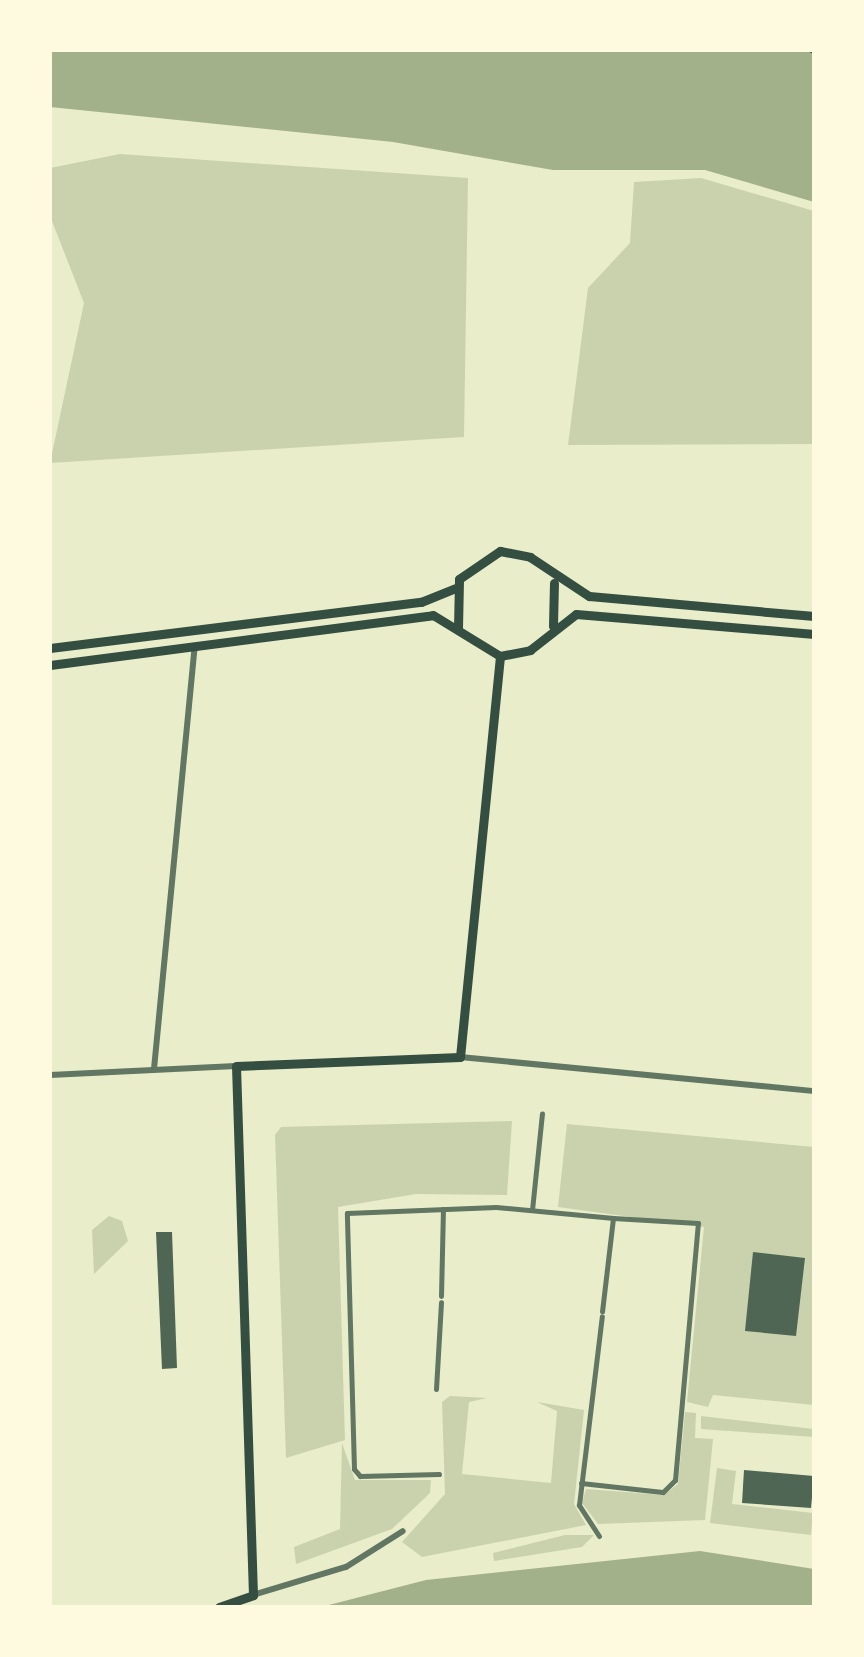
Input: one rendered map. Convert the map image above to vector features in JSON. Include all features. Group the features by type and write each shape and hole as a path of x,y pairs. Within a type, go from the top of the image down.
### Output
{"main road":[{"path":"50,648 421,602 455,588 472,563 500,551 530,557 552,579 589,596 814,616"},
{"path":"552,579 552,629"},
{"path":"455,588 458,628"},
{"path":"50,665 433,615 500,656 530,650 552,629 588,614 814,634"},
{"path":"218,1607 254,1595 236,1066 460,1057 500,656"}],"street":[{"path":"154,1069 195,646"},
{"path":"460,1057 814,1091"},
{"path":"50,1075 236,1066"},
{"path":"532,1210 542,1114"},
{"path":"436,1390 443,1208"},
{"path":"440,1474 360,1476 354,1469 348,1213 443,1208 532,1210 698,1223 675,1480 663,1492 582,1482"},
{"path":"599,1536 579,1504 613,1218"},
{"path":"254,1595 346,1568 402,1531"}],"shaded area":[{"path":"50,50 814,50 814,202 705,170 553,170 393,142 50,107"},
{"path":"120,154 468,178 464,437 50,463 84,303 50,216 50,168"},
{"path":"701,178 814,211 814,444 568,445 588,288 630,243 634,182"},
{"path":"512,1121 507,1195 416,1194 338,1207 345,1440 286,1458 275,1135 281,1127"},
{"path":"567,1124 814,1147 814,1405 713,1395 708,1407 687,1402 704,1227 558,1207"},
{"path":"109,1216 122,1221 128,1241 94,1274 92,1230"},
{"path":"450,1396 487,1398 469,1402 462,1474 551,1483 557,1411 537,1402 584,1410 574,1504 586,1525 422,1557 402,1542 445,1494 442,1402"},
{"path":"685,1412 696,1413 695,1438 713,1439 705,1520 598,1524 582,1503 586,1489 664,1495 678,1484"},
{"path":"701,1416 814,1429 814,1437 701,1429"},
{"path":"342,1443 355,1480 431,1480 430,1493 392,1529 296,1564 294,1547 340,1529"},
{"path":"717,1468 736,1471 732,1504 813,1513 811,1535 710,1523"},
{"path":"565,1535 594,1535 582,1547 494,1561 493,1553"},
{"path":"700,1551 814,1569 814,1607 321,1607 426,1580"}],"building":[{"path":"156,1232 172,1232 177,1368 162,1369"},
{"path":"753,1252 805,1258 796,1336 745,1331"},
{"path":"744,1470 814,1476 811,1508 742,1503"}]}
